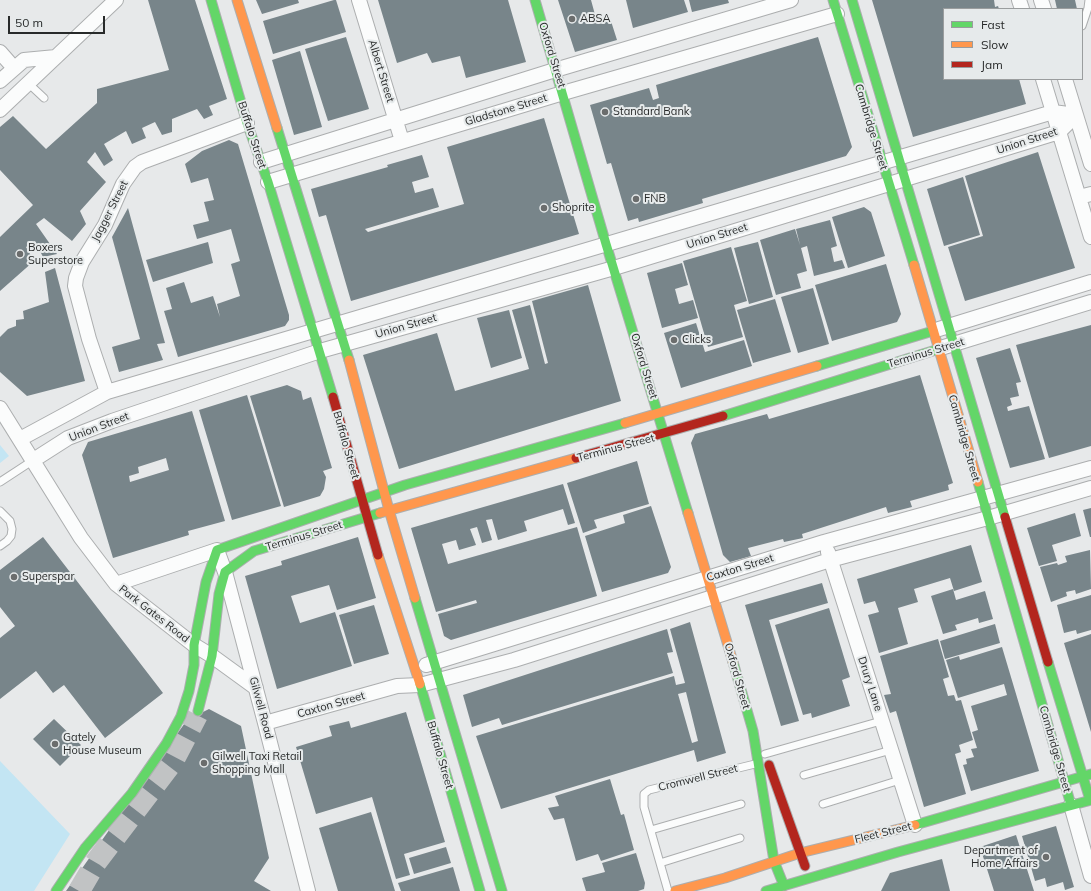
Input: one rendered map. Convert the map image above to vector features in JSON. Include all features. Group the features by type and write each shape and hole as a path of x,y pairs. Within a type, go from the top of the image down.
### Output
{"main road":[{"name":"Buffalo Street","path":"211,0 247,122 268,182 320,351 366,517 420,685 480,891"},
{"name":"Buffalo Street","path":"237,0 338,322 389,510 502,891"},
{"name":"Oxford Street","path":"535,0 606,244 659,414 753,731 767,808 774,861 785,888"},
{"name":"Cambridge Street","path":"833,0 939,349 1071,805"},
{"name":"Cambridge Street","path":"852,0 998,495 1087,775 1091,801"},
{"name":"Terminus Street","path":"217,550 384,492 659,414 933,331"},
{"name":"Terminus Street","path":"225,572 254,551 389,510 665,434 939,349"},
{"path":"56,891 85,848 132,793 166,744 181,716 189,691 194,665 194,645 201,605 217,550"},
{"path":"197,715 206,686 212,656 219,594 225,572"},
{"name":"Oxford Street","path":"753,731 765,754 811,885"},
{"name":"Fleet Street","path":"676,891 725,878 800,853 915,825 1087,775"},
{"name":"Fleet Street","path":"766,891 811,885 898,852 1071,805 1091,801"}],"street":[{"path":"0,110 116,0"},
{"name":"Albert Street","path":"359,0 402,141"},
{"name":"Gladstone Street","path":"261,162 555,70 791,0"},
{"name":"Gladstone Street","path":"268,182 563,93 837,14"},
{"path":"0,52 14,68"},
{"path":"0,81 24,60 56,57"},
{"path":"1043,80 1059,132 1085,195 1091,237"},
{"path":"1065,80 1091,164"},
{"name":"Union Street","path":"20,439 107,392 338,322 1053,112 1076,115"},
{"name":"Union Street","path":"32,461 68,438 112,421 344,343 614,268 904,178 1059,132 1076,115"},
{"name":"Jagger Street","path":"107,392 75,286 76,278 82,262 105,225 123,184 135,167 142,162 247,122"},
{"name":"Terminus Street","path":"933,331 1091,282"},
{"name":"Terminus Street","path":"939,349 1091,302"},
{"name":"Park Gates Road","path":"0,408 81,538 116,584 194,645 212,656 256,688"},
{"name":"Caxton Street","path":"397,686 414,669 434,662 824,542 982,500 1091,468"},
{"name":"Caxton Street","path":"266,724 397,686 420,685 514,660 714,598 830,560 1004,514 1091,488"},
{"name":"Drury Lane","path":"824,542 915,825"},
{"name":"Terminus Street","path":"116,584 217,550"},
{"name":"Gilwell Road","path":"217,550 225,572 266,724 308,891"},
{"name":"Cambridge Street","path":"1071,805 1091,876"}],"lane":[{"path":"1083,23 1089,0"},
{"path":"28,83 44,98"},
{"path":"0,482 32,461"},
{"path":"0,511 10,521 12,529 11,536 0,546"},
{"path":"765,754 881,721"},
{"path":"804,775 891,750"},
{"name":"Cromwell Street","path":"668,891 644,807 644,794 649,790 758,763"},
{"path":"823,804 900,780"},
{"path":"651,830 741,804"},
{"path":"660,863 740,838"}],"shaded area":[{"path":"0,445 9,456 0,463"},
{"path":"0,761 70,834 34,891 0,891"}],"building":[{"path":"148,0 195,0 227,99 209,106 213,115 204,119 197,109 172,119 172,132 162,135 155,122 142,128 146,138 132,144 126,131 104,144 113,160 104,166 95,152 87,162 106,182 80,211 86,224 72,241 44,218 36,224 57,254 43,257 35,241 26,247 34,261 0,291 0,237 33,205 0,170 0,127 13,116 46,149 97,103 97,89 169,70"},
{"path":"256,0 298,0 299,3 262,14"},
{"path":"336,0 346,32 273,54 263,21"},
{"path":"378,0 508,0 526,62 466,78 460,56 432,63 427,53 397,63"},
{"path":"558,0 591,0 597,22 610,18 617,40 575,52"},
{"path":"626,0 684,0 688,12 633,28"},
{"path":"689,0 728,0 729,3 692,12"},
{"path":"872,0 994,0 995,7 998,6 999,8 943,8 943,80 1019,80 1026,104 913,137"},
{"path":"1055,0 1075,0 1077,8 1057,8"},
{"path":"346,37 369,109 328,121 305,49"},
{"path":"818,37 852,147 846,156 702,199 703,203 639,222 638,218 628,221 611,163 607,164 590,105 649,88 653,100 659,98 656,85"},
{"path":"300,51 322,127 294,135 272,60"},
{"path":"544,118 579,234 351,301 326,215 319,217 311,189 388,167 387,165 422,155 429,177 412,182 415,193 433,188 439,207 365,229 368,232 464,204 447,147"},
{"path":"229,140 238,144 289,315 289,320 285,326 178,357 164,311 172,309 166,288 184,282 191,303 213,296 220,317 217,304 240,296 231,264 240,261 231,229 197,239 193,225 209,221 204,202 214,200 208,178 191,183 185,164 202,151"},
{"path":"1038,152 1075,268 965,301 948,247 983,236 965,176"},
{"path":"963,177 980,235 944,246 927,189"},
{"path":"864,207 871,212 885,256 848,268 832,217"},
{"path":"128,208 165,343 157,344 163,360 119,372 112,347 140,339 112,237"},
{"path":"830,220 837,246 831,248 834,262 842,260 845,268 814,276 807,246 801,248 807,271 797,274 801,288 776,295 760,240 795,229 800,245 796,229"},
{"path":"208,242 213,263 153,282 146,260"},
{"path":"758,242 773,297 749,304 734,248"},
{"path":"731,247 747,301 734,305 743,337 708,347 683,261"},
{"path":"682,263 688,285 675,289 679,304 693,300 698,318 662,328 647,273"},
{"path":"886,264 901,314 897,322 832,341 815,285"},
{"path":"55,268 85,381 27,396 0,372 0,337 8,329 16,326 16,320 24,319 23,311 49,302 45,272"},
{"path":"588,285 621,401 399,469 363,355 437,333 455,391 529,369 512,310 530,305 545,364 548,363 532,301"},
{"path":"813,288 829,344 798,353 781,297"},
{"path":"775,299 791,352 753,363 737,310"},
{"path":"509,310 522,358 491,368 477,318"},
{"path":"696,323 705,352 744,340 752,366 681,388 664,333"},
{"path":"1091,325 1091,446 1049,458 1016,345"},
{"path":"1010,348 1021,382 1016,383 1019,396 1010,398 1012,405 1007,407 1008,411 1029,406 1045,459 1010,468 976,358"},
{"path":"920,375 953,483 948,485 949,490 910,501 912,507 888,513 886,507 802,534 803,538 784,542 783,539 748,548 751,556 730,562 723,555 691,443 695,434 767,414 769,419"},
{"path":"287,385 301,391 303,400 311,397 332,468 323,471 326,477 324,489 320,496 284,507 250,396"},
{"path":"247,395 281,506 232,520 199,410"},
{"path":"192,411 225,521 188,531 189,535 113,558 82,455 88,442","holes":["166,458 169,470 130,482 129,476 139,473 138,467"]},
{"path":"637,461 649,504 594,520 597,528 583,533 567,483"},
{"path":"563,484 575,523 568,525 563,509 524,521 527,531 498,540 492,519 486,520 492,540 482,543 477,527 470,529 476,545 459,550 456,540 442,544 448,564 577,527 597,596 451,640 444,636 438,614 477,603 476,600 436,612 411,528"},
{"path":"651,506 671,567 668,573 602,592 585,536 625,523 623,515"},
{"path":"1091,508 1091,537 1090,537 1083,510"},
{"path":"1075,513 1081,536 1052,545 1057,561 1039,566 1027,528"},
{"path":"43,537 163,693 105,738 64,685 53,693 36,671 0,699 0,638 15,626 0,607 0,570"},
{"path":"358,537 376,598 337,610 329,585 291,596 300,623 335,612 352,666 277,689 245,576 282,565 281,561"},
{"path":"971,545 982,582 954,591 950,578 914,589 918,602 898,608 908,644 879,653 868,615 879,612 875,601 864,604 857,579"},
{"path":"1090,550 1091,589 1076,594 1075,590 1066,592 1067,596 1051,602 1040,567 1057,563 1058,565 1067,562 1065,556"},
{"path":"822,583 828,603 769,620 799,721 781,726 745,605"},
{"path":"953,589 956,600 985,591 993,619 979,623 978,618 955,625 957,630 943,634 931,596"},
{"path":"1091,595 1091,630 1077,634 1076,630 1064,633 1057,605"},
{"path":"374,605 389,654 354,664 339,615"},
{"path":"829,608 850,677 842,680 850,706 812,718 811,713 803,715 775,625"},
{"path":"690,622 726,753 697,762 694,750 501,809 476,736 674,676 676,685 685,683 670,629","holes":["686,692 698,741 692,743 678,694"]},
{"path":"995,624 1000,643 945,659 940,641"},
{"path":"667,629 673,652 667,653 673,673 502,725 499,718 472,727 463,695"},
{"path":"1091,634 1091,732 1064,643"},
{"path":"938,639 949,677 943,679 948,696 954,695 956,701 961,700 973,740 959,745 961,752 955,754 966,794 924,807 896,711 890,713 884,695 891,694 880,656"},
{"path":"1002,647 1039,771 971,791 963,765 967,764 966,759 974,757 971,749 977,748 972,732 978,730 971,706 1007,695 1004,684 958,698 946,660 959,656 960,660"},
{"name":"Gilwell Taxi Retail Shopping Mall","path":"209,709 241,726 269,858 254,881 271,891 66,891 187,720"},
{"path":"406,712 445,842 404,854 410,875 396,879 372,797 316,814 296,747 332,736 329,726 349,721 351,728"},
{"path":"54,719 81,745 60,766 33,739"},
{"path":"610,779 621,815 624,814 634,850 601,861 598,854 576,861 564,818 554,820 548,808 559,806 555,796"},
{"path":"371,812 395,891 338,891 319,828"},
{"name":"Department of Home Affairs","path":"1056,826 1074,887 1065,890 1063,882 1047,887 1045,878 1035,881 1022,836"},
{"path":"1016,835 1034,891 994,891 980,847"},
{"path":"446,847 451,863 414,874 409,858"},
{"path":"636,853 645,883 644,889 638,891 586,891 582,878 605,872 602,863"},
{"path":"942,859 950,891 881,891 890,873"},
{"path":"453,867 460,891 401,891 398,883"}],"tunnel":[{"path":"79,891 96,862 173,761 197,715"}],"traffic: fast":[{"path":"211,0 247,123 268,182 333,397"},
{"path":"535,0 606,244 688,513"},
{"path":"833,0 914,265"},
{"path":"852,0 1005,517"},
{"path":"277,128 349,360"},
{"path":"817,366 933,331"},
{"path":"723,416 939,349"},
{"path":"194,645 206,582 217,550 405,485 625,423"},
{"path":"978,482 1071,805"},
{"path":"212,656 219,594 225,572 254,551 380,513"},
{"path":"415,598 502,891"},
{"path":"56,891 85,848 132,793 166,744 181,716 189,691 194,665 194,645"},
{"path":"198,711 212,656"},
{"path":"733,662 753,731 774,861 784,886"},
{"path":"1048,662 1090,800"},
{"path":"420,684 480,891"},
{"path":"915,825 1091,774"},
{"path":"766,891 898,852 1091,800"}],"traffic: slow":[{"path":"237,0 277,128"},
{"path":"914,265 978,482"},
{"path":"349,360 389,510 415,598"},
{"path":"625,423 817,366"},
{"path":"380,513 576,458"},
{"path":"688,513 733,662"},
{"path":"378,555 420,684"},
{"path":"675,891 725,878 800,853 915,825"}],"traffic: jam":[{"path":"333,397 378,555"},
{"path":"576,458 723,416"},
{"path":"1005,517 1048,662"},
{"path":"769,765 805,866"}],"place":[{"name":"ABSA","path":"572,19"},
{"name":"Standard Bank","path":"605,112"},
{"name":"FNB","path":"636,199"},
{"name":"Shoprite","path":"544,208"},
{"name":"Boxers Superstore","path":"20,254"},
{"name":"Clicks","path":"674,340"},
{"name":"Superspar","path":"14,577"},
{"name":"Gately House Museum","path":"55,744"},
{"name":"Gilwell Taxi Retail Shopping Mall","path":"204,763"},
{"name":"Department of Home Affairs","path":"1046,857"}]}
